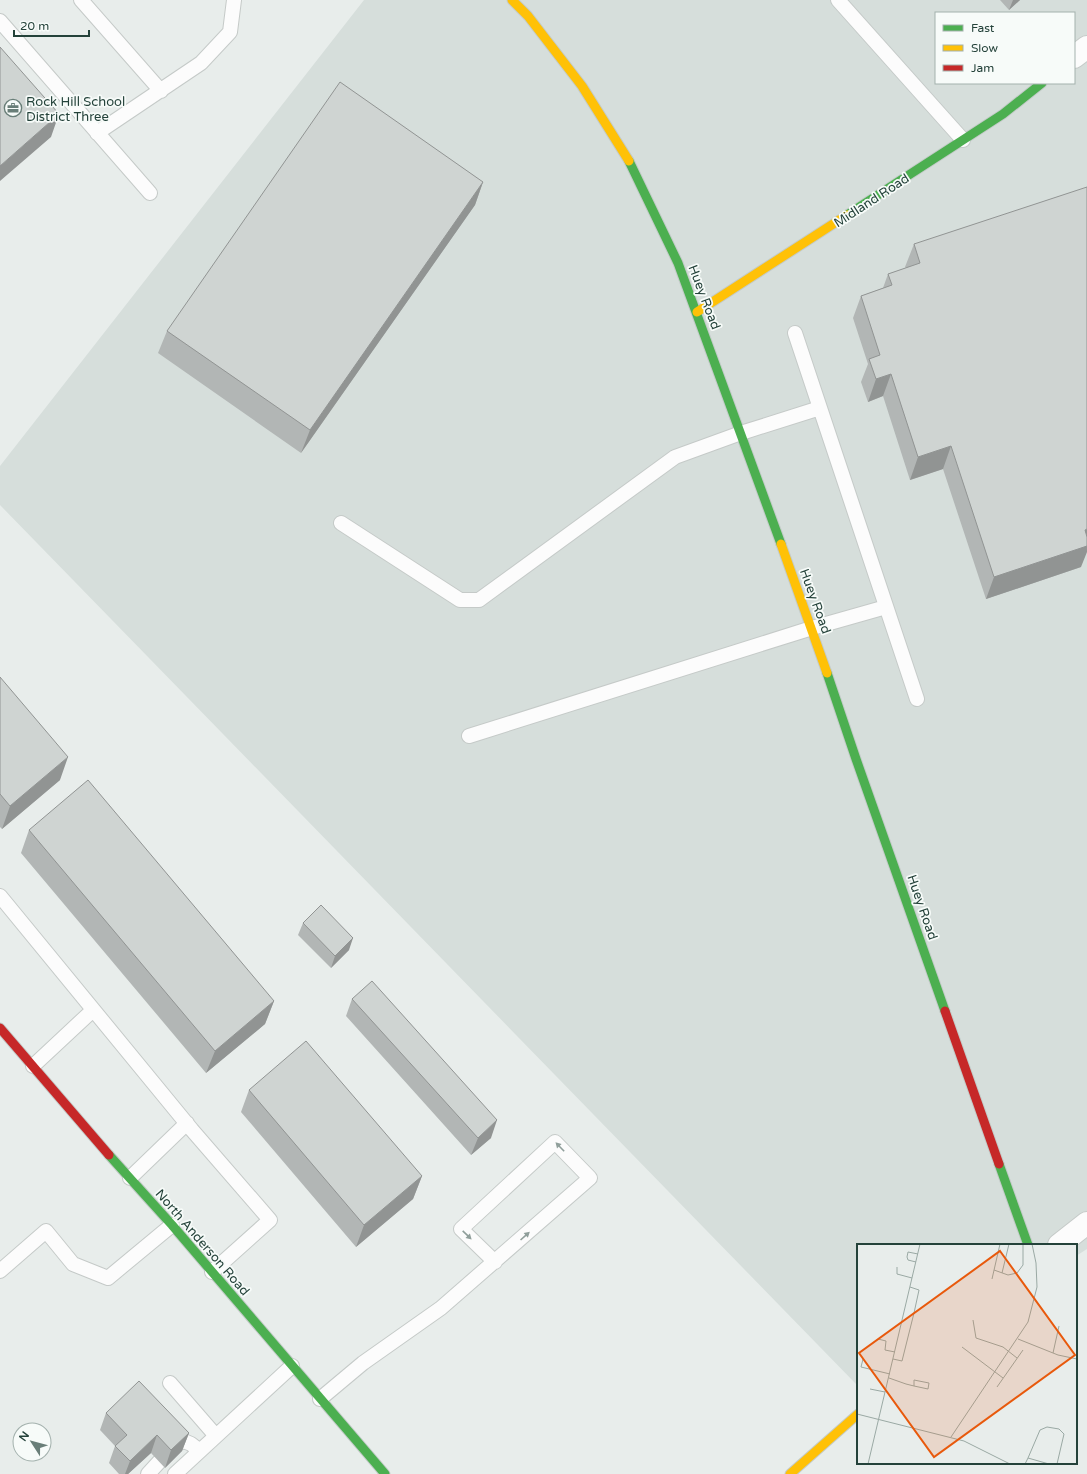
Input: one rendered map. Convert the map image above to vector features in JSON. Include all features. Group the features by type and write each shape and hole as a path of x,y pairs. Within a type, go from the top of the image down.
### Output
{"street":[{"name":"Huey Road","path":"512,0 528,16 582,86 629,160 678,263 812,628 856,759 1028,1244"},
{"path":"1075,56 1087,47"},
{"name":"Midland Road","path":"697,312 1003,114 1041,84"},
{"name":"North Anderson Road","path":"0,1028 172,1225 385,1474"},
{"path":"1060,1244 1087,1223"},
{"path":"790,1474 857,1415"}],"lane":[{"path":"81,0 161,90"},
{"path":"97,133 201,63 230,32 234,0"},
{"path":"838,0 963,140"},
{"path":"0,21 150,193"},
{"path":"796,333 917,699"},
{"path":"341,523 460,600 479,600 675,457 741,433 820,408"},
{"path":"469,736 812,628 886,607"},
{"path":"0,896 187,1123 270,1220 212,1272"},
{"path":"33,1066 93,1010"},
{"path":"130,1178 187,1123"},
{"path":"320,1398 363,1363 441,1308 496,1262 590,1178 555,1142 461,1229 496,1262"},
{"path":"0,1271 46,1230 73,1264 108,1278 172,1225"},
{"path":"175,1474 292,1366"},
{"path":"170,1383 216,1436"},
{"path":"176,1444 184,1441 200,1451"},
{"path":"148,1474 159,1462"}],"shaded area":[{"path":"364,0 1087,0 1087,1249 1077,1255 1077,1244 857,1244 856,1384 0,505 0,466"}],"building":[{"path":"0,47 59,114 0,166"},
{"path":"340,82 483,182 310,430 167,331"},
{"path":"1087,187 1087,529 1085,530 1087,546 994,577 951,446 918,457 891,374 876,379 869,359 880,355 861,296 892,285 888,274 920,263 914,244"},
{"path":"0,677 68,757 10,806 0,794"},
{"path":"88,780 274,1001 215,1051 29,830"},
{"path":"321,905 353,938 335,956 303,923"},
{"path":"372,981 497,1120 478,1138 352,999"},
{"path":"306,1041 422,1176 364,1225 249,1090"},
{"path":"139,1381 189,1433 171,1450 157,1435 130,1461 115,1446 127,1435 106,1413"}],"traffic: fast":[{"path":"847,215 1003,114 1041,84"},
{"path":"629,161 678,263 781,544"},
{"path":"827,673 945,1011"},
{"path":"109,1155 172,1225 385,1474"},
{"path":"999,1164 1028,1244"}],"traffic: slow":[{"path":"512,0 528,16 582,86 629,161"},
{"path":"697,312 847,215"},
{"path":"781,544 827,673"},
{"path":"790,1474 857,1415"}],"traffic: jam":[{"path":"945,1011 999,1164"},
{"path":"0,1028 109,1155"}],"place":[{"name":"Rock Hill School District Three","path":"13,108"}]}
